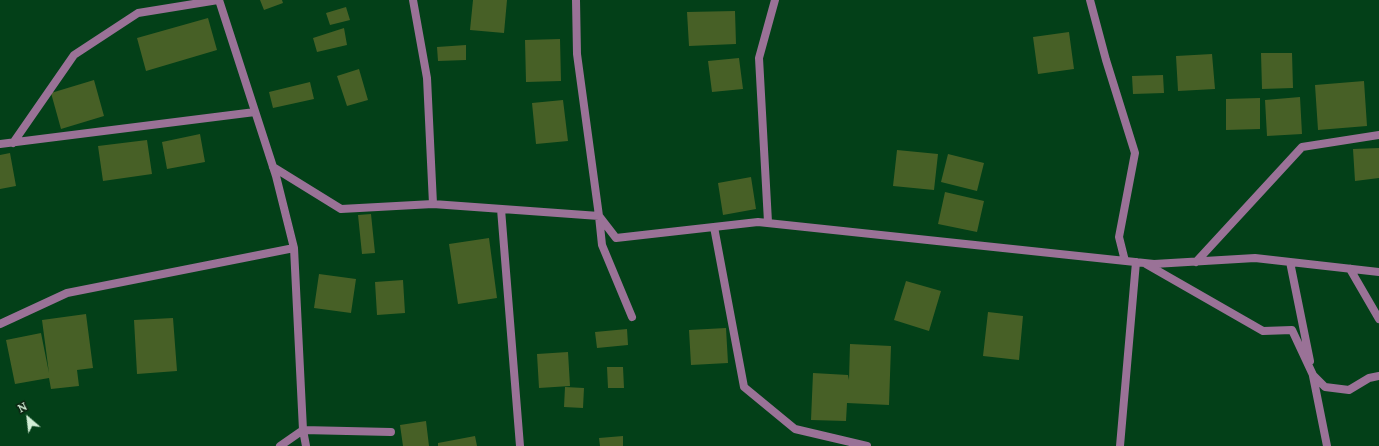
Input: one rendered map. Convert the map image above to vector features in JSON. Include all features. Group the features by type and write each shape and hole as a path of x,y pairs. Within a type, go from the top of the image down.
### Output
{"street":[{"path":"13,142 74,55 138,13 219,0 273,168 294,248 303,430 306,446"},
{"path":"413,0 427,78 433,204"},
{"path":"576,0 577,54 600,216 602,245 632,317"},
{"path":"768,222 759,58 775,0"},
{"path":"1090,0 1106,60 1135,153 1119,237 1125,261"},
{"path":"0,144 255,112"},
{"path":"1196,262 1302,147 1379,135"},
{"path":"273,168 341,209 433,204 600,216 616,238 768,222 1140,263 1154,264 1255,258 1379,272"},
{"path":"501,209 520,446"},
{"path":"714,227 744,387 795,429 867,446"},
{"path":"0,324 67,293 294,248"},
{"path":"1290,262 1328,446"},
{"path":"1140,263 1263,331 1292,330 1313,375 1325,388 1349,390 1368,378 1379,376"},
{"path":"1120,446 1140,263"},
{"path":"1350,269 1379,319"},
{"path":"280,446 303,430 390,432"}],"building":[{"path":"260,0 282,0 283,3 264,10"},
{"path":"473,0 507,0 504,33 470,30"},
{"path":"346,7 350,20 330,25 326,13"},
{"path":"735,11 736,44 689,46 687,12"},
{"path":"208,18 217,50 146,71 137,38"},
{"path":"344,28 347,45 317,52 313,38"},
{"path":"1069,32 1074,69 1038,74 1033,37"},
{"path":"560,39 561,81 526,82 525,40"},
{"path":"466,45 466,60 438,61 437,47"},
{"path":"1261,53 1292,53 1293,88 1262,89"},
{"path":"1212,54 1215,89 1178,91 1176,56"},
{"path":"739,58 743,89 712,92 708,61"},
{"path":"359,69 368,100 347,106 337,76"},
{"path":"1163,75 1164,93 1133,94 1132,76"},
{"path":"94,80 104,116 61,129 51,93"},
{"path":"1364,81 1367,126 1318,130 1315,85"},
{"path":"310,82 314,99 273,108 269,92"},
{"path":"1300,97 1302,134 1267,136 1265,100"},
{"path":"1260,98 1260,129 1226,130 1226,99"},
{"path":"563,100 568,141 536,144 532,103"},
{"path":"200,134 205,162 167,169 162,142"},
{"path":"147,140 152,174 103,181 98,146"},
{"path":"1379,148 1379,178 1355,181 1353,149"},
{"path":"897,150 938,154 934,190 893,186"},
{"path":"10,153 16,186 0,189 0,155"},
{"path":"948,154 984,163 977,191 941,182"},
{"path":"751,177 756,209 723,215 718,183"},
{"path":"945,192 984,201 977,232 938,224"},
{"path":"371,214 375,253 362,254 358,215"},
{"path":"489,238 497,298 458,304 449,244"},
{"path":"319,274 356,279 351,313 314,308"},
{"path":"403,280 405,313 377,315 375,282"},
{"path":"906,281 941,291 929,331 894,320"},
{"path":"988,312 1023,316 1019,360 983,356"},
{"path":"86,314 93,368 77,370 79,386 51,389 49,378 15,384 6,340 41,333 49,373 42,320"},
{"path":"173,318 177,371 137,374 134,320"},
{"path":"726,328 728,363 691,365 689,330"},
{"path":"627,329 628,345 597,348 595,332"},
{"path":"850,344 891,346 889,405 847,403 846,421 811,420 813,373 848,375 849,380"},
{"path":"568,352 570,386 539,388 537,354"},
{"path":"607,367 623,367 624,388 608,388"},
{"path":"565,387 584,388 583,408 564,407"},
{"path":"426,421 429,446 403,446 400,425"},
{"path":"475,436 477,446 438,446 438,443"},
{"path":"623,436 623,446 600,446 599,438"}]}
